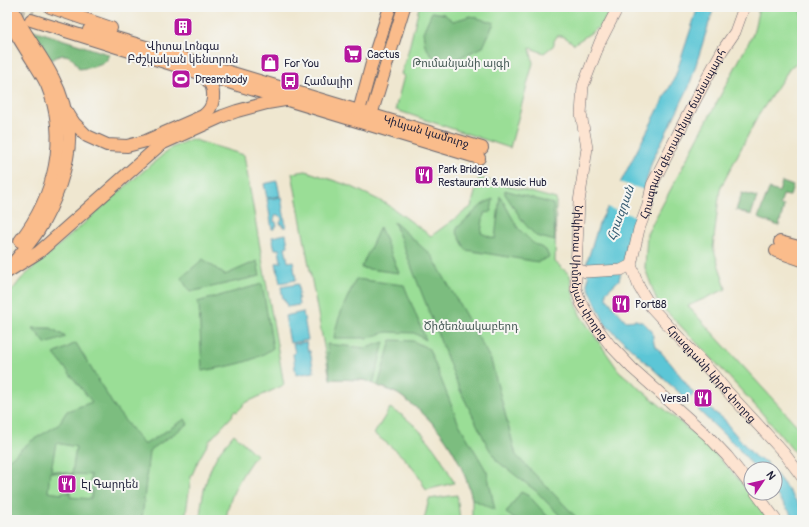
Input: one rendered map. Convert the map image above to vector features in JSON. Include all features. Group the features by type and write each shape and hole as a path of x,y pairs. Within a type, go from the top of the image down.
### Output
{"main road":[{"path":"7,272 38,230 56,196 67,158 69,134 65,110 54,79 49,68 19,23 12,7"},
{"path":"50,7 193,54 241,76"},
{"path":"364,118 372,63 390,7"},
{"path":"364,118 404,7"},
{"path":"32,16 241,76 364,118 288,100 200,73 32,16"},
{"path":"7,19 46,84 56,115 57,133 55,165 48,194 40,211 26,233 7,258"},
{"path":"65,110 86,136 107,145 127,146 146,141 203,116 209,110 214,93 213,88 209,81 200,73"},
{"path":"7,272 39,252 161,144 237,111 267,103 288,100"},
{"name":"Կիևյան կամուրջ","path":"364,118 481,153"},
{"path":"802,248 778,246 802,260"}],"street":[{"name":"Նիկիտա Սիմոնյան փողոց","path":"618,7 600,42 583,86 581,114 587,148 579,202 581,270 576,289 581,303 610,345 632,368 708,436 743,476"},
{"name":"Հրազդան գետափնյա ճանապարհ","path":"626,268 648,205 652,185 704,84 722,51 735,32 744,7"},
{"path":"581,270 626,268"},
{"name":"Հրազդանի կիրճ փողոց","path":"626,268 651,307 784,453 802,477"},
{"path":"762,501 776,520"}],"green space":[{"name":"Թումանյանի այգի","path":"419,7 613,7 601,26 574,44 564,37 557,36 554,41 554,45 544,53 530,48 533,63 510,148 396,110 404,76 401,74"},
{"path":"759,7 802,7 802,58 790,68 758,116 720,189 713,247 726,289 688,306 802,431 802,461 761,412 717,364 658,304 645,268 647,234 753,34"},
{"path":"432,12 444,14 453,21 471,16 494,23 483,47 446,64 433,57 425,46 423,32"},
{"path":"30,29 109,55 106,61 101,65 79,69 74,61 68,56 61,55 52,60 49,58"},
{"path":"191,139 244,155 284,385 243,404 237,412 235,411 232,414 233,415 210,440 191,477 185,520 7,520 7,295 21,279 134,179 171,148"},
{"name":"Ծիծեռնակաբերդ","path":"306,171 350,186 387,204 431,236 471,207 479,178 556,199 555,262 570,275 573,293 580,315 619,371 706,444 743,484 743,501 757,501 768,520 472,520 472,499 469,486 460,463 443,434 420,410 398,394 365,380 330,379 292,173"},
{"path":"782,182 793,186 790,196 783,195 780,205 784,206 779,226 758,218 769,189 779,192"},
{"path":"505,190 553,204 555,241 536,236 524,223 505,194"},
{"path":"742,193 757,197 751,215 736,210"},
{"path":"500,196 518,228 533,243 546,250 549,257 538,262 466,250 456,231 458,227 483,204 493,199 491,212 484,213 481,233 495,239"},
{"path":"394,222 432,256 491,360 516,455 579,520 564,520 536,491 497,461 488,447 458,386"},
{"path":"380,227 399,273 361,268"},
{"path":"203,259 225,275 257,261 260,276 190,292 181,278"},
{"path":"356,279 404,285 426,340 414,333 387,332 367,338 334,338 340,316"},
{"path":"262,284 273,348 248,361 202,371 199,305 197,302"},
{"path":"33,328 51,328 66,337 46,344"},
{"path":"391,340 413,341 429,349 458,422 487,472 495,510 472,499 457,458 450,445 432,422 401,396 391,390 378,386"},
{"path":"384,342 373,384 365,380 330,379 327,344 366,348"},
{"path":"76,343 115,408 144,445 185,419 188,424 149,451 142,520 10,520 7,510 7,461 31,441 58,425 67,411 92,402 54,354","holes":["56,443 76,447 72,474 51,470","50,472 71,474 69,493 62,492 62,494 48,492","72,474 91,475 90,482 93,482 91,499 70,497"]},
{"path":"390,408 406,418 429,441 445,465 454,483 426,490 416,473 404,458 374,434"},
{"path":"234,434 256,455 236,486 230,502 226,520 200,520 203,493 208,475 220,451"},
{"path":"521,492 529,496 551,520 516,520 506,513"},
{"path":"457,495 460,520 424,520 429,499"}],"water":[{"name":"Հրազդան","path":"698,7 714,7 689,87 652,161 619,280 606,292 606,298 626,321 636,320 644,323 652,331 654,344 694,394 688,400 605,324 587,284 589,277 586,272 587,262 599,224 675,77"},
{"path":"277,181 280,196 267,198 264,184"},
{"path":"281,197 286,227 281,225 280,222 282,220 278,215 275,216 274,219 277,226 272,229 267,199"},
{"path":"286,234 288,246 285,247 288,262 293,261 296,280 280,283 276,263 281,262 279,249 275,249 272,237"},
{"path":"298,284 299,305 287,307 286,302 283,299 281,287"},
{"path":"303,312 308,340 290,343 285,316"},
{"path":"306,342 308,351 310,351 314,372 296,375 293,344"},
{"path":"705,403 724,419 755,457 764,461 749,461 737,447 698,410"},
{"path":"783,483 802,509 802,520 796,520 781,501 783,501"}],"pier":[{"path":"618,182 645,190 638,217 606,207"}],"tunnel":[{"path":"14,7 34,13"}],"place":[{"name":"Վիտա Լոնգա Բժշկական կենտրոն","path":"183,27"},
{"name":"Cactus","path":"353,54"},
{"name":"For You","path":"270,63"},
{"name":"Dreambody","path":"181,79"},
{"name":"Համալիր","path":"290,81"},
{"name":"Park Bridge Restaurant & Music Hub","path":"424,175"},
{"name":"Port88","path":"621,304"},
{"name":"Versal","path":"703,398"},
{"name":"Էլ Գարդեն","path":"67,484"}]}
